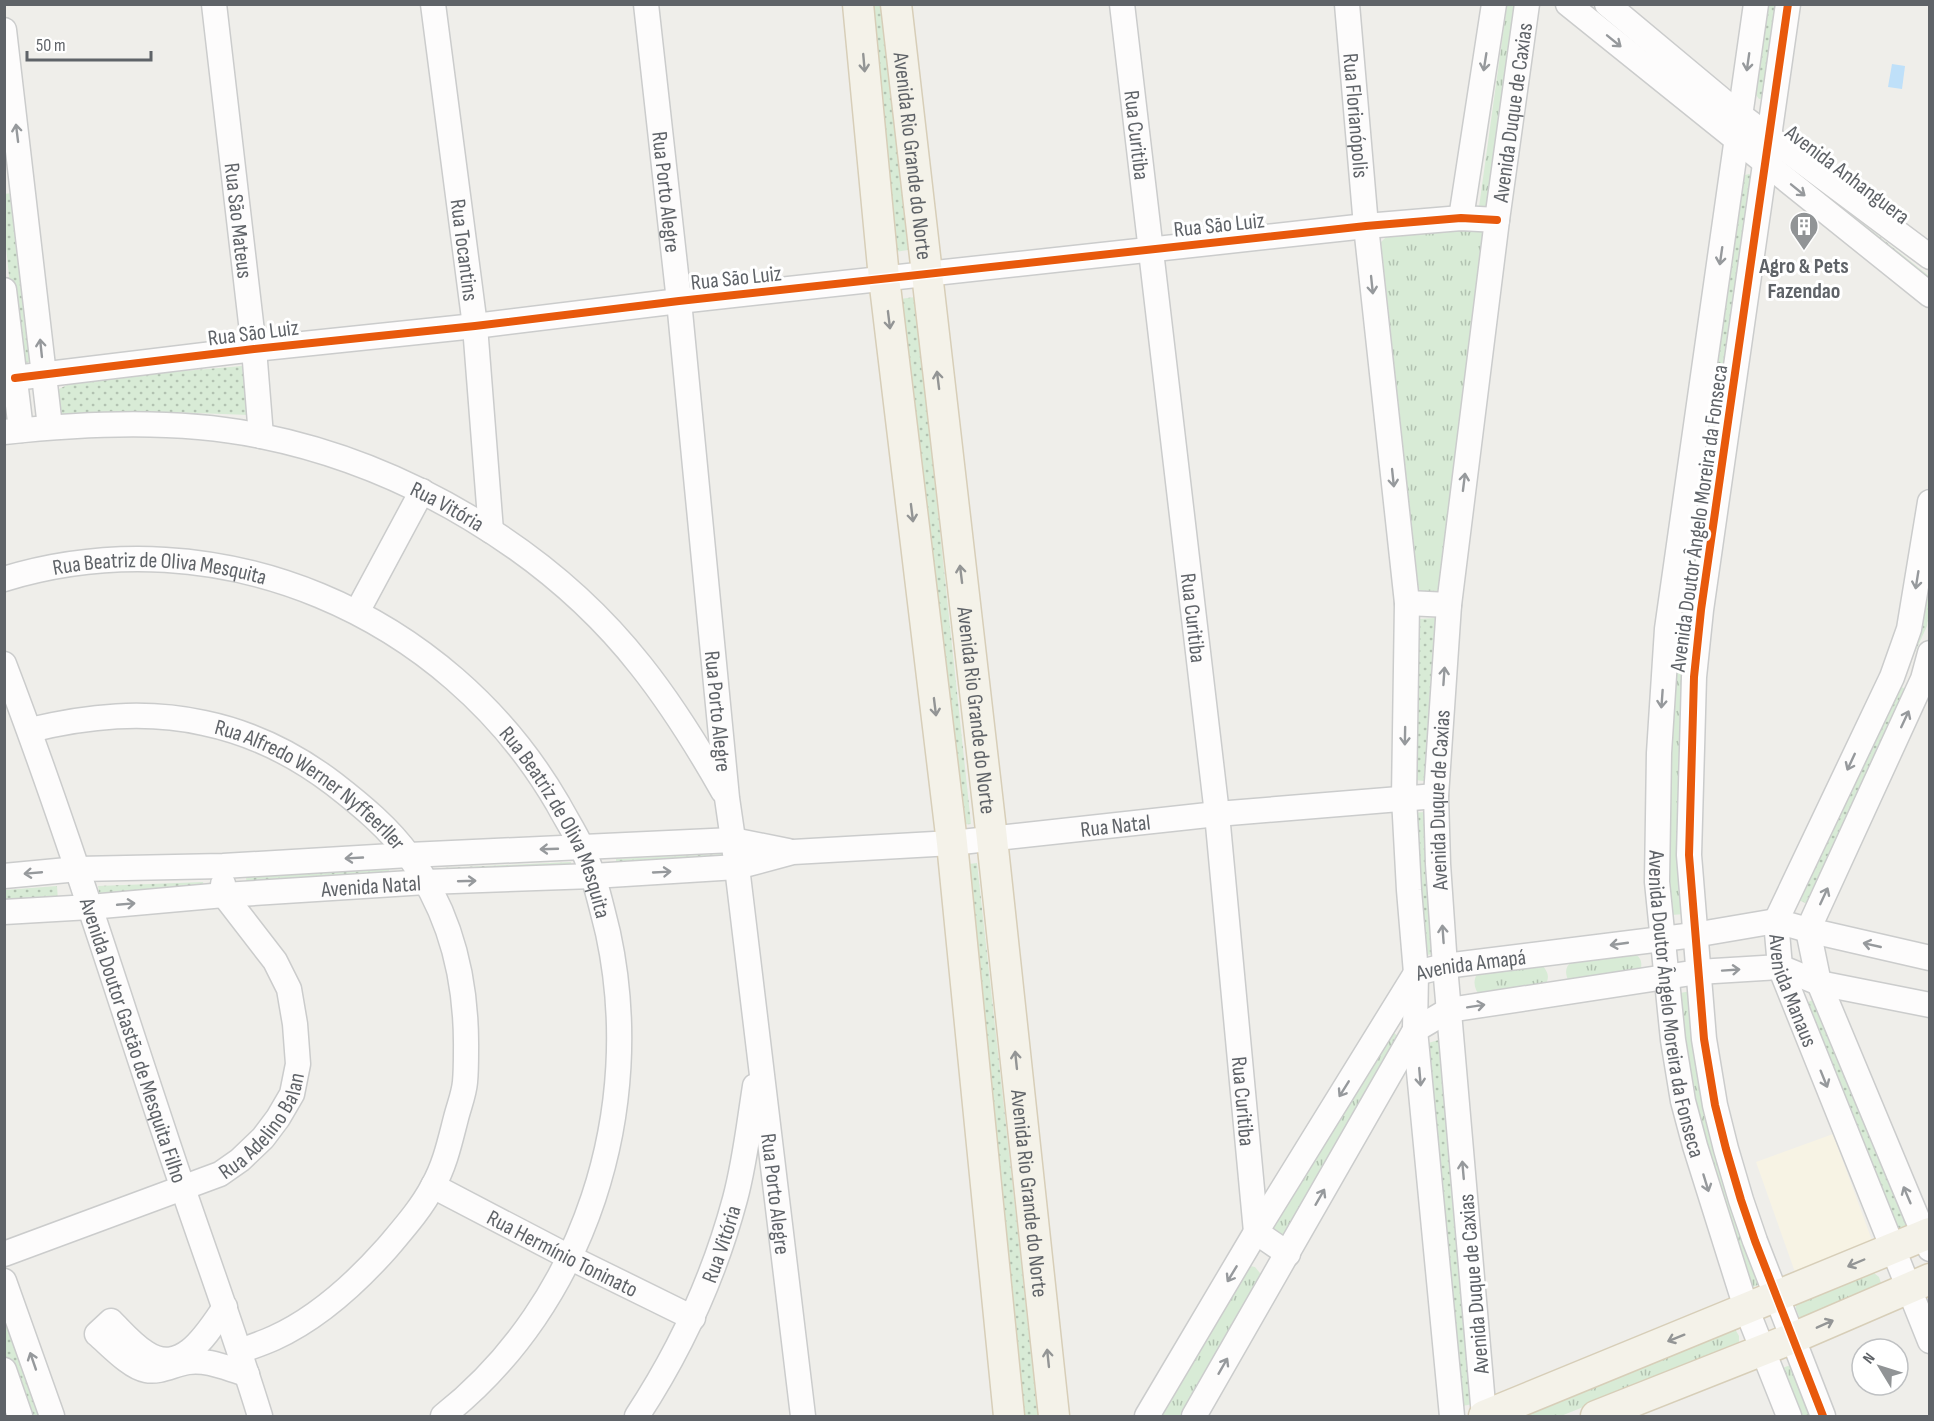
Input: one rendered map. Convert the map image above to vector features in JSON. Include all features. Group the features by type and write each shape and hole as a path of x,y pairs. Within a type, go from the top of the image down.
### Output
{"main road":[{"name":"Avenida Rio Grande do Norte","path":"858,4 884,278 952,843 1009,1416"},
{"name":"Avenida Rio Grande do Norte","path":"896,4 992,839 1054,1416"},
{"path":"1484,1416 1891,1248 1928,1239"},
{"path":"1596,1416 1793,1338 1918,1284"}],"street":[{"name":"Rua São Mateus","path":"214,4 254,349 261,436"},
{"name":"Rua Tocantins","path":"433,4 474,326 490,531"},
{"name":"Rua Porto Alegre","path":"646,4 679,301 727,798 803,1416"},
{"name":"Rua Curitiba","path":"1122,4 1217,814 1256,1232"},
{"name":"Rua Florianópolis","path":"1347,4 1366,226"},
{"name":"Avenida Duque de Caxias","path":"1494,4 1461,218 1497,220"},
{"name":"Avenida Duque de Caxias","path":"1484,1416 1445,966 1436,796 1449,605 1497,220 1527,4"},
{"name":"Avenida Anhanguera","path":"1568,4 1929,295"},
{"name":"Avenida Anhanguera","path":"1607,4 1740,115 1929,257"},
{"name":"Avenida Doutor Ângelo Moreira da Fonseca","path":"1756,4 1667,629 1658,775 1657,882 1683,1101 1746,1308 1789,1416"},
{"name":"Avenida Doutor Ângelo Moreira da Fonseca","path":"1788,4 1701,610 1694,677 1689,855 1704,1039 1715,1105 1726,1149 1755,1241 1823,1416"},
{"path":"4,30 13,174 50,427"},
{"name":"Rua São Luiz","path":"15,378 884,278 1366,226 1461,218"},
{"name":"Avenida Duque de Caxias","path":"1366,226 1407,603 1404,798 1416,973 1415,1030 1452,1416"},
{"path":"4,290 15,378 13,431"},
{"name":"Rua Vitória","path":"13,431 50,427 155,425 261,436 342,459 382,473 422,491 527,556 568,589 606,625 672,706 727,798"},
{"path":"357,612 422,491"},
{"name":"Avenida Manaus","path":"1929,502 1909,629 1892,678 1776,921 1780,967 1891,1248 1918,1284 1929,1341"},
{"path":"1686,507 1716,512"},
{"name":"Rua Beatriz de Oliva Mesquita","path":"4,579 80,563 151,560 187,562 222,567 292,584 357,612 390,630 449,672 501,724 545,783 582,848 593,876 613,956 617,985 620,1033 619,1072 608,1148 585,1222 569,1257 540,1308 506,1354 480,1383 443,1416"},
{"path":"1407,603 1449,605"},
{"path":"1909,629 1904,668 1912,677 1926,682"},
{"name":"Avenida Manaus","path":"1928,1239 1819,983 1808,930 1926,682 1929,653"},
{"name":"Avenida Doutor Gastão de Mesquita Filho","path":"4,664 30,730 78,869 182,1188 225,1307 260,1416"},
{"name":"Rua Alfredo Werner Nyffeerller","path":"30,730 84,718 145,715 195,721 234,731 263,742 316,771 365,809 409,855 426,882 448,929 458,961 465,1002 465,1083 446,1156 434,1186 409,1223 377,1260 346,1290 311,1317 274,1338 240,1351"},
{"name":"Rua Natal","path":"737,867 793,852 952,843 1217,814 1436,796"},
{"name":"Rua Natal","path":"733,840 793,852"},
{"name":"Avenida Natal","path":"4,876 78,869 223,866 733,840"},
{"path":"223,866 224,895"},
{"name":"Avenida Natal","path":"4,912 426,882 593,876 737,867"},
{"name":"Rua Adelino Balan","path":"4,1254 220,1174 240,1160 263,1138 278,1118 292,1094 298,1064 289,989 275,961 224,895"},
{"name":"Avenida Amapá","path":"1147,1416 1256,1232 1416,973 1445,966 1694,935 1776,921 1929,958"},
{"path":"1555,952 1561,992"},
{"name":"Avenida Amapá","path":"1194,1416 1415,1030 1449,1010 1698,972 1780,967 1819,983 1929,1005"},
{"name":"Rua Vitória","path":"637,1416 674,1356 709,1279 735,1197 744,1156 759,1055"},
{"name":"Rua Hermínio Toninato","path":"434,1186 569,1257 693,1318"},
{"path":"1256,1232 1288,1254"},
{"path":"4,1281 52,1416"},
{"path":"225,1307 187,1355 172,1360 154,1358 145,1353 111,1321 97,1334 135,1366 146,1370 157,1370 189,1362 206,1362 247,1374"},
{"path":"4,1370 20,1416"}],"shaded area":[{"path":"1833,1134 1874,1246 1796,1275 1756,1162"}],"green space":[{"path":"868,5 881,5 908,250 895,252"},
{"path":"1507,5 1518,5 1487,209 1479,207"},
{"path":"1767,5 1781,5 1765,98 1759,99 1754,92"},
{"path":"1788,164 1929,276 1929,288 1782,171"},
{"path":"1749,174 1753,177 1706,495 1700,495 1742,179"},
{"path":"12,193 32,362 18,363 5,237 4,194"},
{"path":"1482,229 1486,234 1442,575 1437,592 1430,596 1420,592 1418,585 1381,242 1387,236"},
{"path":"915,297 971,824 956,825 900,299"},
{"path":"242,366 249,415 169,412 58,415 56,400 59,389 69,384 91,379"},
{"path":"1694,523 1708,524 1685,914 1671,915 1667,846 1675,657"},
{"path":"1929,538 1927,626 1911,661 1909,656"},
{"path":"1435,618 1424,781 1415,780 1418,619"},
{"path":"1899,686 1910,691 1808,904 1796,899"},
{"path":"1424,812 1436,954 1425,955 1413,813"},
{"path":"724,854 724,864 616,870 616,859"},
{"path":"571,862 571,872 442,879 442,868"},
{"path":"977,863 1038,1416 1022,1416 961,865"},
{"path":"389,869 389,880 247,887 246,877"},
{"path":"203,882 205,891 100,898 98,886"},
{"path":"57,886 58,901 5,904 5,890"},
{"path":"1634,953 1640,960 1641,969 1568,980 1566,970 1572,961"},
{"path":"1540,963 1548,974 1544,987 1481,998 1476,989 1474,983 1477,974"},
{"path":"1691,991 1761,1284 1747,1289 1698,1122 1685,1052 1680,993"},
{"path":"1817,998 1910,1224 1897,1230 1804,1004"},
{"path":"1393,1032 1401,1039 1286,1236 1275,1233 1269,1224"},
{"path":"1439,1040 1473,1404 1462,1406 1428,1043"},
{"path":"1255,1267 1264,1278 1186,1416 1155,1416 1245,1268"},
{"path":"1874,1273 1879,1277 1882,1286 1800,1319 1796,1305"},
{"path":"4,1307 42,1416 25,1416 5,1357"},
{"path":"1728,1328 1735,1329 1739,1336 1739,1342 1734,1346 1561,1416 1515,1416"},
{"path":"1793,1364 1813,1416 1796,1416 1777,1370"}],"water":[{"path":"1892,64 1905,66 1902,89 1888,87"}],"cycle path":[{"path":"1788,4 1701,610 1694,677 1689,855 1704,1039 1715,1105 1726,1149 1755,1241 1823,1416"},
{"path":"15,378 679,301 1366,226 1461,218 1497,220"}],"place":[{"name":"Agro & Pets Fazendao","path":"1804,252"}]}
